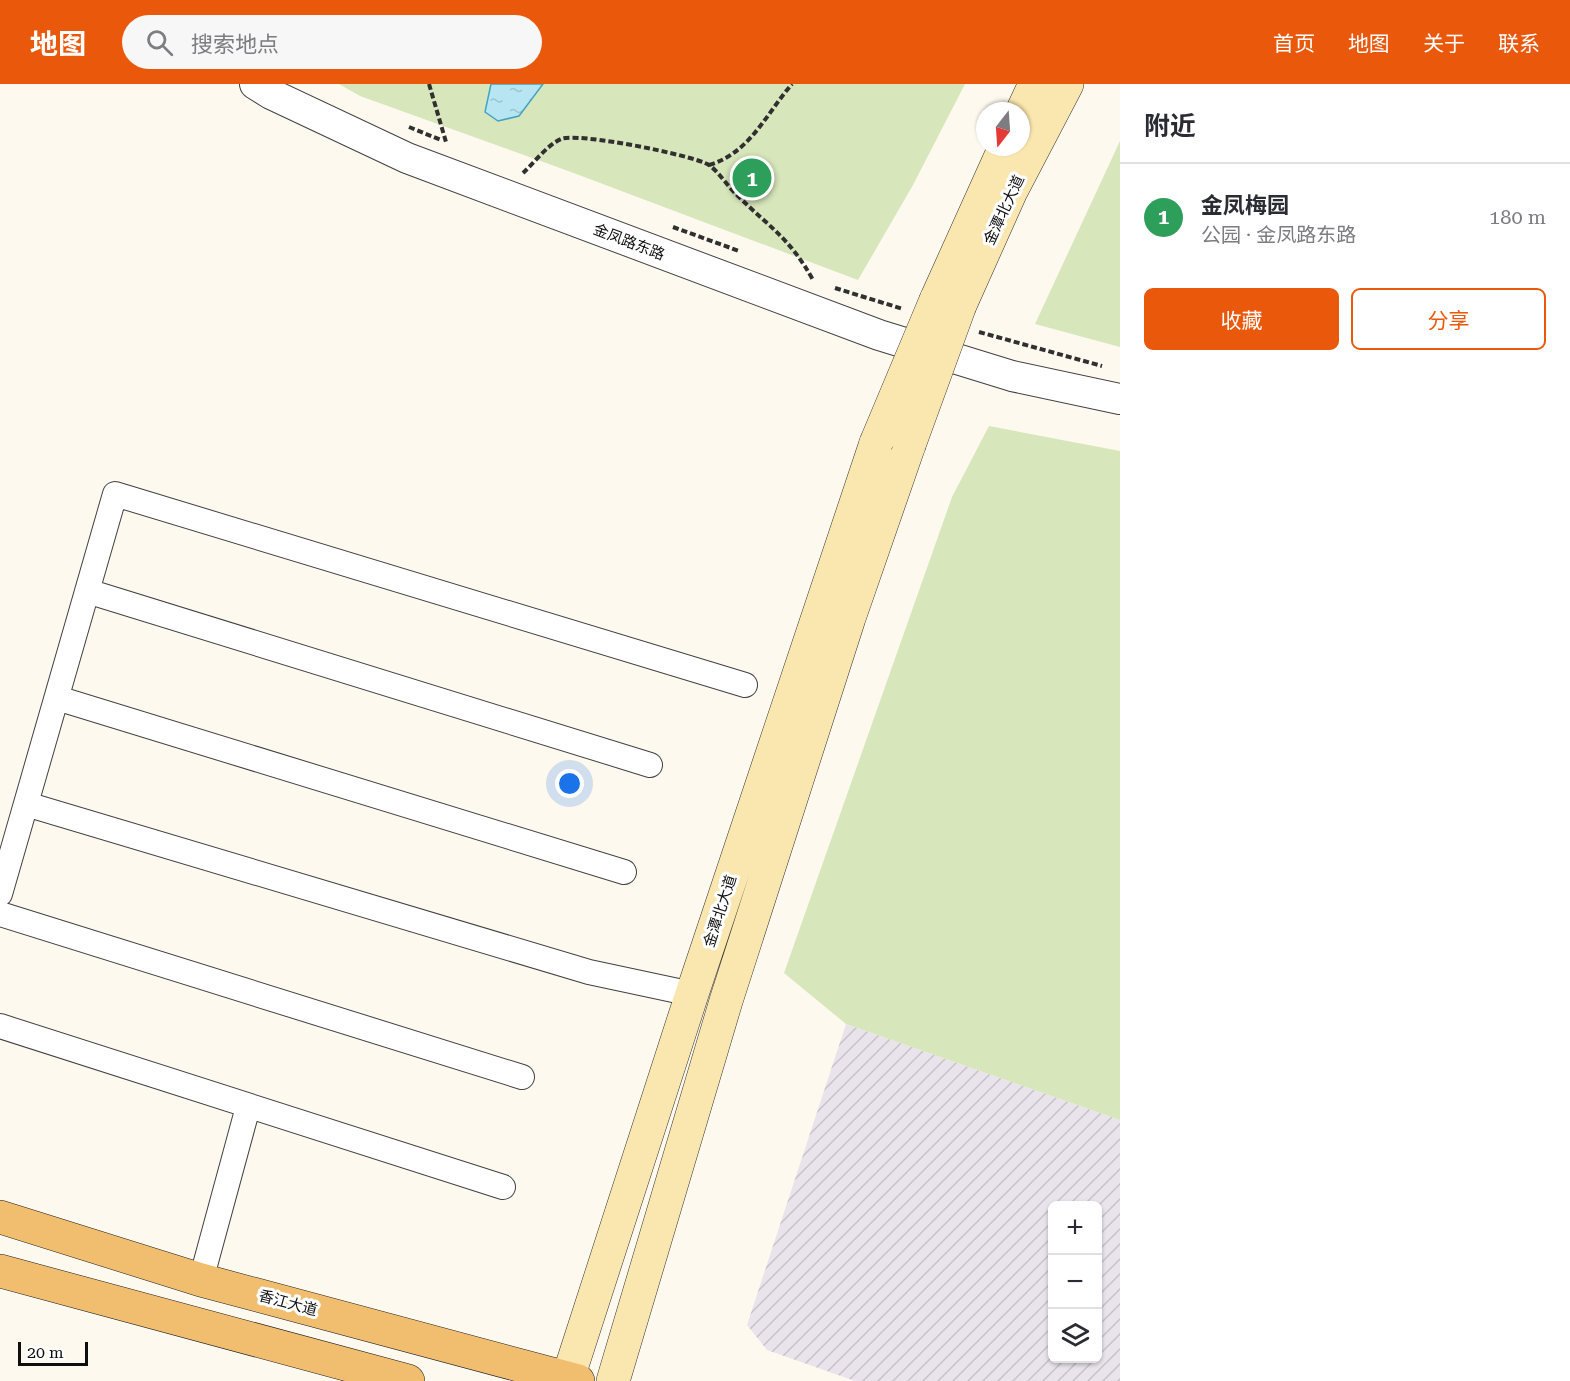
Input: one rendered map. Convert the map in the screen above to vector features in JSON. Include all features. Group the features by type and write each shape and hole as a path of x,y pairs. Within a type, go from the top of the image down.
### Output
{"main road":[{"path":"1027,102 1035,84"},
{"name":"金潭北大道","path":"571,1380 692,994 876,443 1066,84"},
{"name":"金潭北大道","path":"945,312 1002,156"},
{"path":"613,1381 726,1001 849,618 909,445 945,312"},
{"name":"香江大道","path":"0,1217 201,1280 571,1380"},
{"path":"0,1270 408,1381"}],"street":[{"name":"金凤路东路","path":"255,84 271,94 407,158 879,335 1012,376 1120,399"},
{"path":"0,894 115,494 745,685"},
{"path":"87,591 650,765"},
{"path":"57,698 624,872"},
{"path":"26,804 589,972 692,994"},
{"path":"0,914 522,1077"},
{"path":"0,1026 503,1187"},
{"path":"201,1280 248,1107"}],"path":[{"path":"429,84 446,142"},
{"path":"709,165 727,160 742,148 792,84"},
{"path":"403,125 457,146"},
{"path":"523,173 561,139 581,137 683,156 709,165 800,255 813,280"},
{"path":"512,168 534,177"},
{"path":"672,226 747,255"},
{"path":"802,276 822,283"},
{"path":"832,286 945,312 1108,367"}],"shaded area":[{"path":"846,1024 1120,1120 1120,1381 855,1381 767,1350 747,1325"}],"green space":[{"path":"339,84 965,84 913,185 858,280 571,172 360,96"},
{"path":"1120,141 1120,347 1035,324"},
{"path":"989,426 1120,451 1120,1120 846,1024 784,973 952,497"}],"water":[{"path":"491,84 543,84 519,116 498,121 485,112"}],"place":[{"name":"金凤梅园","path":"752,178"}]}
